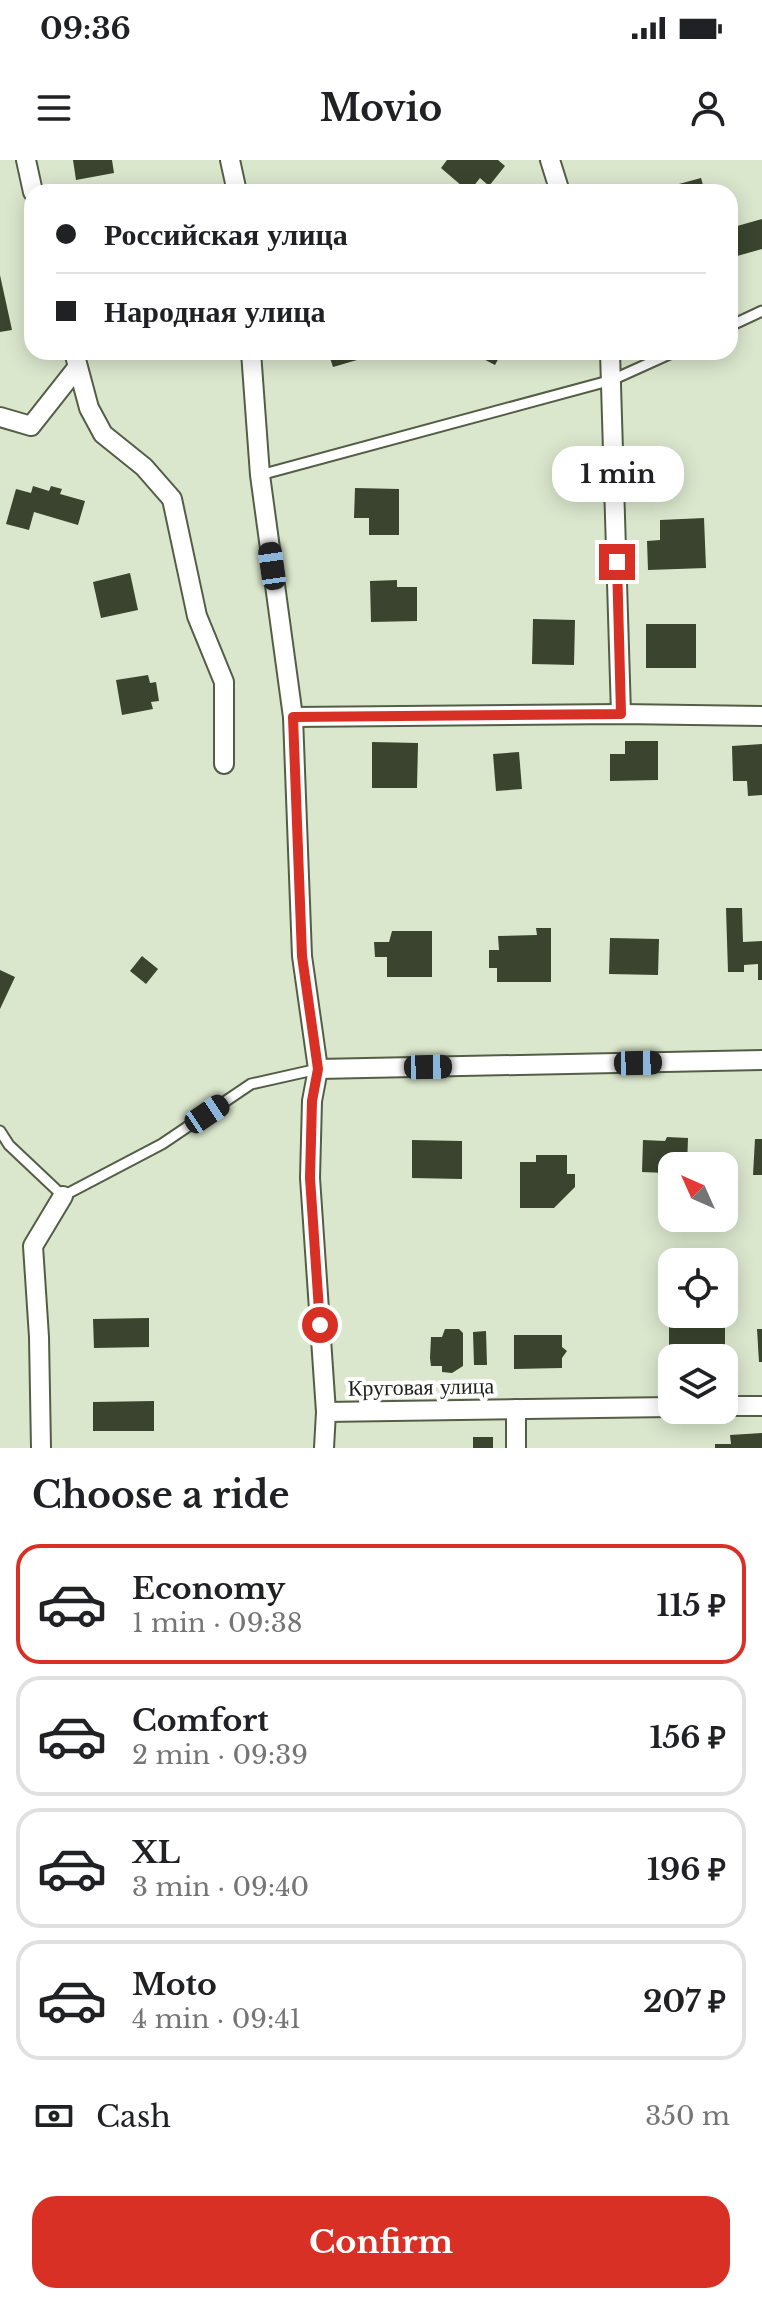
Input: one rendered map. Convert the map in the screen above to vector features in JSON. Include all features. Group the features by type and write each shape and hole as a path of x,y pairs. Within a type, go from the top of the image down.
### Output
{"street":[{"path":"26,160 31,184"},
{"path":"230,160 235,184"},
{"path":"550,160 558,184"},
{"path":"0,417 31,426 75,360"},
{"path":"75,360 89,408 103,434 144,467 172,499 197,616 224,682 224,764"},
{"path":"252,360 260,475 293,717 302,956 318,1069 312,1101 310,1178 326,1412 324,1448"},
{"path":"611,360 621,714"},
{"path":"293,717 762,716"},
{"path":"318,1069 762,1060"},
{"path":"41,1448 33,1246 63,1196"},
{"path":"738,1406 762,1406"},
{"name":"Круговая улица","path":"326,1412 658,1407"},
{"name":"Круговая улица","path":"516,1409 516,1448"}],"lane":[{"path":"738,322 762,311"},
{"path":"260,475 612,380 656,360"},
{"path":"0,1131 9,1145 63,1196 162,1144 251,1084 318,1069"}],"building":[{"path":"73,160 112,160 114,173 76,180"},
{"path":"447,160 498,160 505,166 491,184 480,178 475,184 460,184 441,168"},
{"path":"701,178 703,184 679,184"},
{"path":"762,219 762,249 738,256 738,226"},
{"path":"0,275 12,330 0,332"},
{"path":"331,360 357,360 333,367"},
{"path":"33,486 49,491 51,486 62,489 60,494 85,501 78,525 34,512 29,530 6,524 16,489 31,493"},
{"path":"355,488 399,489 399,535 369,535 369,518 354,518"},
{"path":"704,518 706,568 648,570 647,541 660,540 660,520"},
{"path":"130,573 138,610 101,618 93,582"},
{"path":"397,580 397,587 417,587 417,621 371,622 370,581"},
{"path":"533,619 575,620 574,665 532,664"},
{"path":"646,624 696,624 696,668 646,668"},
{"path":"148,675 150,683 156,682 159,701 151,702 153,709 122,715 116,680"},
{"path":"625,741 658,741 658,780 610,781 610,754 625,754"},
{"path":"372,742 418,743 417,788 372,788"},
{"path":"762,744 762,795 748,796 747,781 733,781 732,746"},
{"path":"519,752 522,789 496,791 493,754"},
{"path":"726,908 742,908 743,942 762,941 762,980 758,980 758,964 744,965 744,972 728,972"},
{"path":"536,928 551,928 551,982 497,982 497,968 489,968 489,950 499,950 498,936 537,935"},
{"path":"392,931 432,931 432,977 387,977 387,957 375,957 374,942 389,942"},
{"path":"610,938 659,939 658,975 609,974"},
{"path":"142,956 158,969 146,984 130,971"},
{"path":"0,970 15,977 0,1009"},
{"path":"667,1137 688,1138 688,1152 658,1152 658,1173 642,1172 643,1140 665,1141"},
{"path":"755,1139 762,1139 762,1175 753,1175"},
{"path":"412,1140 462,1141 462,1179 412,1178"},
{"path":"536,1155 567,1155 567,1174 575,1174 575,1187 554,1208 520,1208 520,1162 536,1162"},
{"path":"149,1318 149,1347 94,1348 93,1319"},
{"path":"669,1328 725,1328 725,1344 669,1344"},
{"path":"445,1329 459,1329 463,1333 463,1366 452,1373 442,1372 442,1366 431,1366 431,1337 442,1337"},
{"path":"757,1329 762,1329 762,1362 759,1362"},
{"path":"486,1331 487,1365 474,1365 473,1332"},
{"path":"514,1335 562,1335 562,1347 567,1351 562,1358 562,1368 514,1369"},
{"path":"154,1401 154,1431 93,1431 93,1402"},
{"path":"762,1433 762,1448 715,1448 715,1444 731,1444 730,1435"},
{"path":"473,1437 493,1437 493,1448 473,1448"}],"route":[{"path":"320,1325 310,1178 312,1101 318,1069 302,956 293,717 621,714 617,562"}]}
